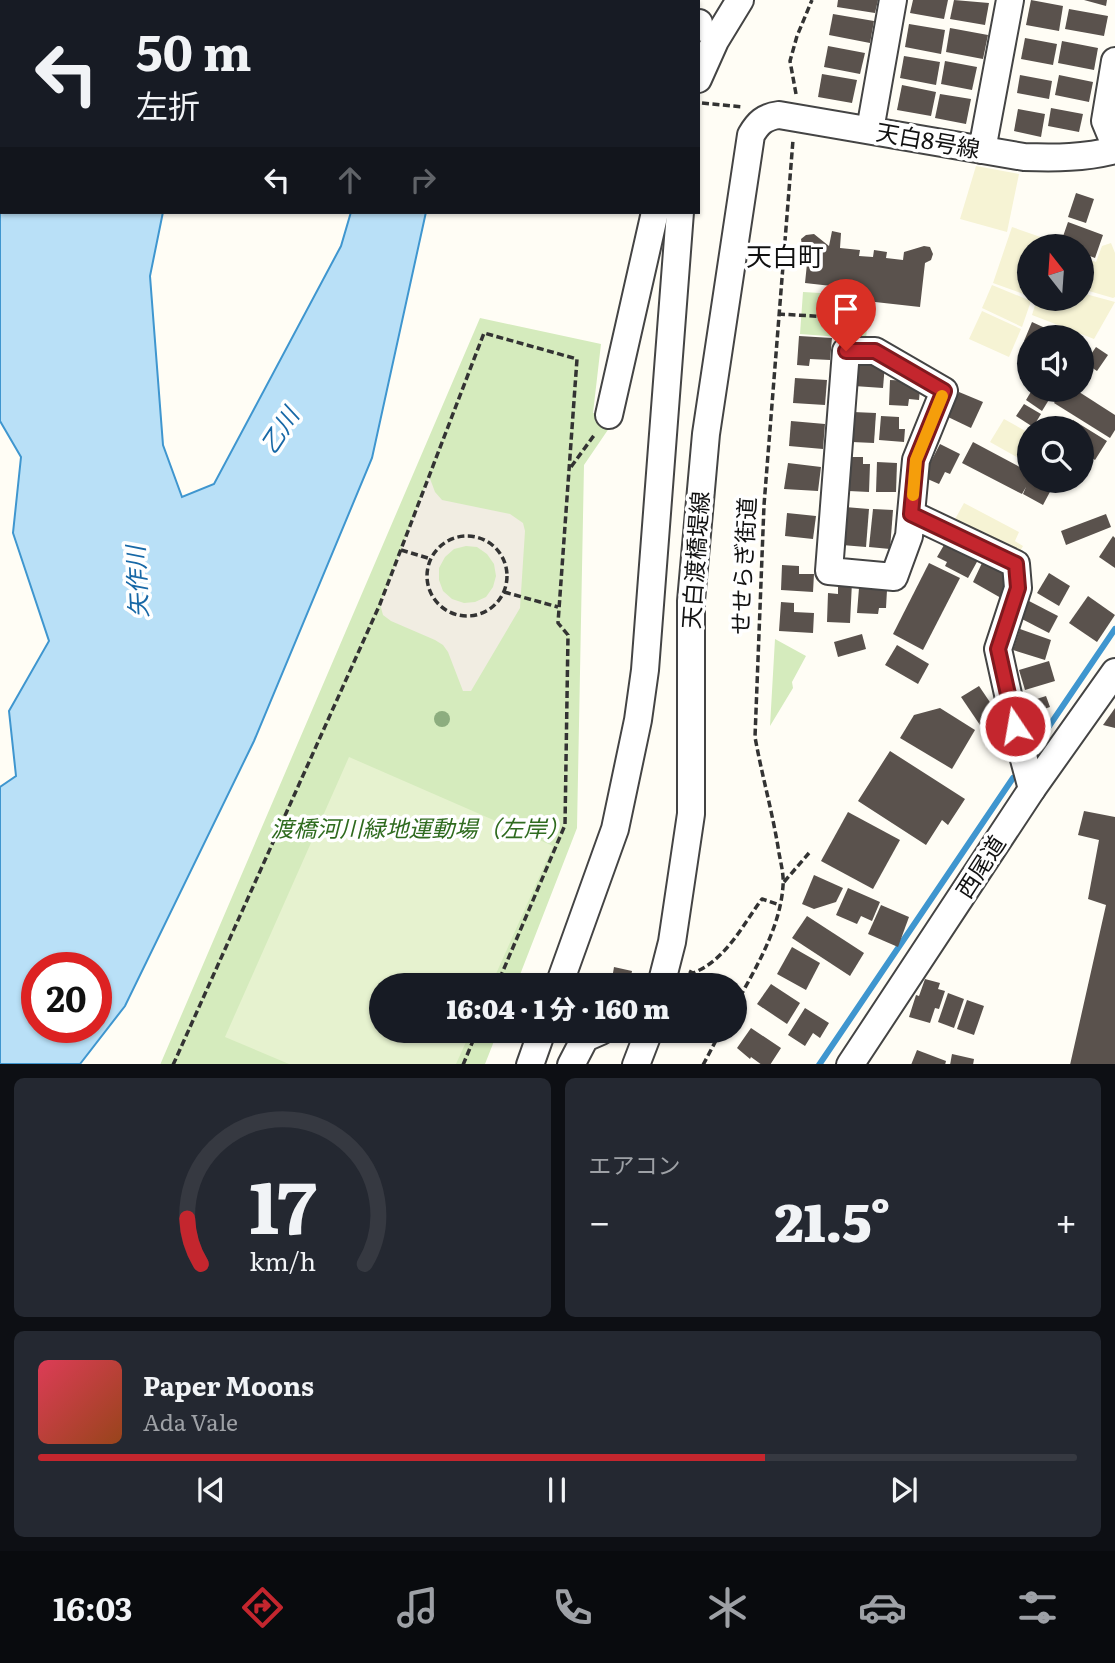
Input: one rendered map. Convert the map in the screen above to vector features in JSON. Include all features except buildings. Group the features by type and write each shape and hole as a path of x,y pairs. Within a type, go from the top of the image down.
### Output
{"street":[{"path":"700,91 715,41 740,0"},
{"path":"870,131 893,0"},
{"path":"982,150 1010,0"},
{"path":"1115,61 1105,121 1115,145"},
{"name":"天白8号線","path":"751,135 761,120 769,116 794,117 1024,157 1065,159 1115,150"},
{"name":"天白渡橋堤線","path":"664,973 691,814 691,601 696,526 706,434 751,135"},
{"path":"609,415 654,214"},
{"path":"563,973 615,829 638,720 645,670 680,214"},
{"path":"846,351 875,351 944,391 916,460 911,514 909,536 894,578 829,571 846,351"},
{"path":"911,514 1016,564 1018,588 998,649 1032,789"},
{"name":"西尾道","path":"851,1064 1032,789 1115,672"},
{"path":"530,1064 538,1043"},
{"path":"572,1064 582,1043"},
{"path":"636,1064 644,1043"}],"path":[{"name":"せせらぎ街道","path":"747,984 759,961 780,905 783,882 775,822 761,773 755,737 764,505 796,88 790,61 812,0"},
{"path":"700,91 741,106"},
{"path":"778,314 842,320 847,326 846,351"},
{"path":"173,1064 380,604 484,333 577,359 558,607 558,623 568,635 565,825 502,973"},
{"path":"569,468 609,415"},
{"path":"474,536 484,540 493,545 505,562 507,582 504,592 489,609 467,615 456,614 437,602 431,592 428,581 431,559 444,543 453,538 474,536"},
{"path":"401,550 431,559"},
{"path":"504,592 558,607"},
{"path":"783,882 809,853"},
{"path":"669,954 682,956 689,971 694,973 708,967 726,951 762,899 780,905"},
{"path":"463,1064 472,1043"},
{"path":"704,1064 715,1043"}],"shaded area":[{"path":"976,166 1019,174 1007,232 960,219"},
{"path":"1012,227 1032,234 1017,234 1017,292 993,283"},
{"path":"1111,243 1115,253 1113,298 1094,292 1094,261 1096,262 1102,246"},
{"path":"992,285 1017,295 1017,312 1027,312 1023,325 1018,325 982,308"},
{"path":"1094,296 1115,302 1094,339 1094,325 1058,325 1032,315 1033,312 1094,312"},
{"path":"982,311 1017,327 1017,338 1009,357 969,339"},
{"path":"1004,419 1017,426 1017,457 990,442"},
{"path":"429,476 435,492 442,500 510,514 523,523 525,531 520,608 471,691 463,691 443,645 391,621 383,615 380,604","holes":["477,547 487,554 494,564 496,576 493,587 486,597 475,602 464,603 452,599 443,591 439,568 445,557 454,549"]},
{"path":"964,503 1019,532 1015,541 1023,546 1018,555 954,521"}],"green space":[{"path":"803,292 838,294 838,304 869,306 866,339 800,334"},
{"name":"渡橋河川緑地運動場（左岸）","path":"480,318 601,344 593,413 618,415 584,465 577,828 521,973 369,973 369,1043 493,1043 485,1064 160,1064"},
{"path":"775,639 806,656 792,682 793,688 770,726"},
{"path":"349,757 553,846 496,973 369,973 369,1043 466,1043 456,1064 289,1064 225,1037"}],"water":[{"path":"0,214 163,214 150,276 163,445 182,497 214,484 341,246 350,214 426,214 372,458 254,741 125,1006 112,1023 112,952 21,952 21,1043 96,1043 80,1064 0,1064 0,787 16,776 9,711 49,641 13,533 21,457 0,421"}],"waterway":[{"path":"1037,744 1115,629"},
{"path":"820,1064 1013,778"}],"slow traffic":[{"path":"913,495 916,460 942,396"}],"district":[{"name":"天白町","path":"785,257"}],"route":[{"path":"846,351 875,351 944,391 916,460 911,514 1016,564 1018,588 998,649 1015,726"}],"water label":[{"name":"乙川","path":"280,431"},
{"name":"矢作川","path":"138,582"}]}
